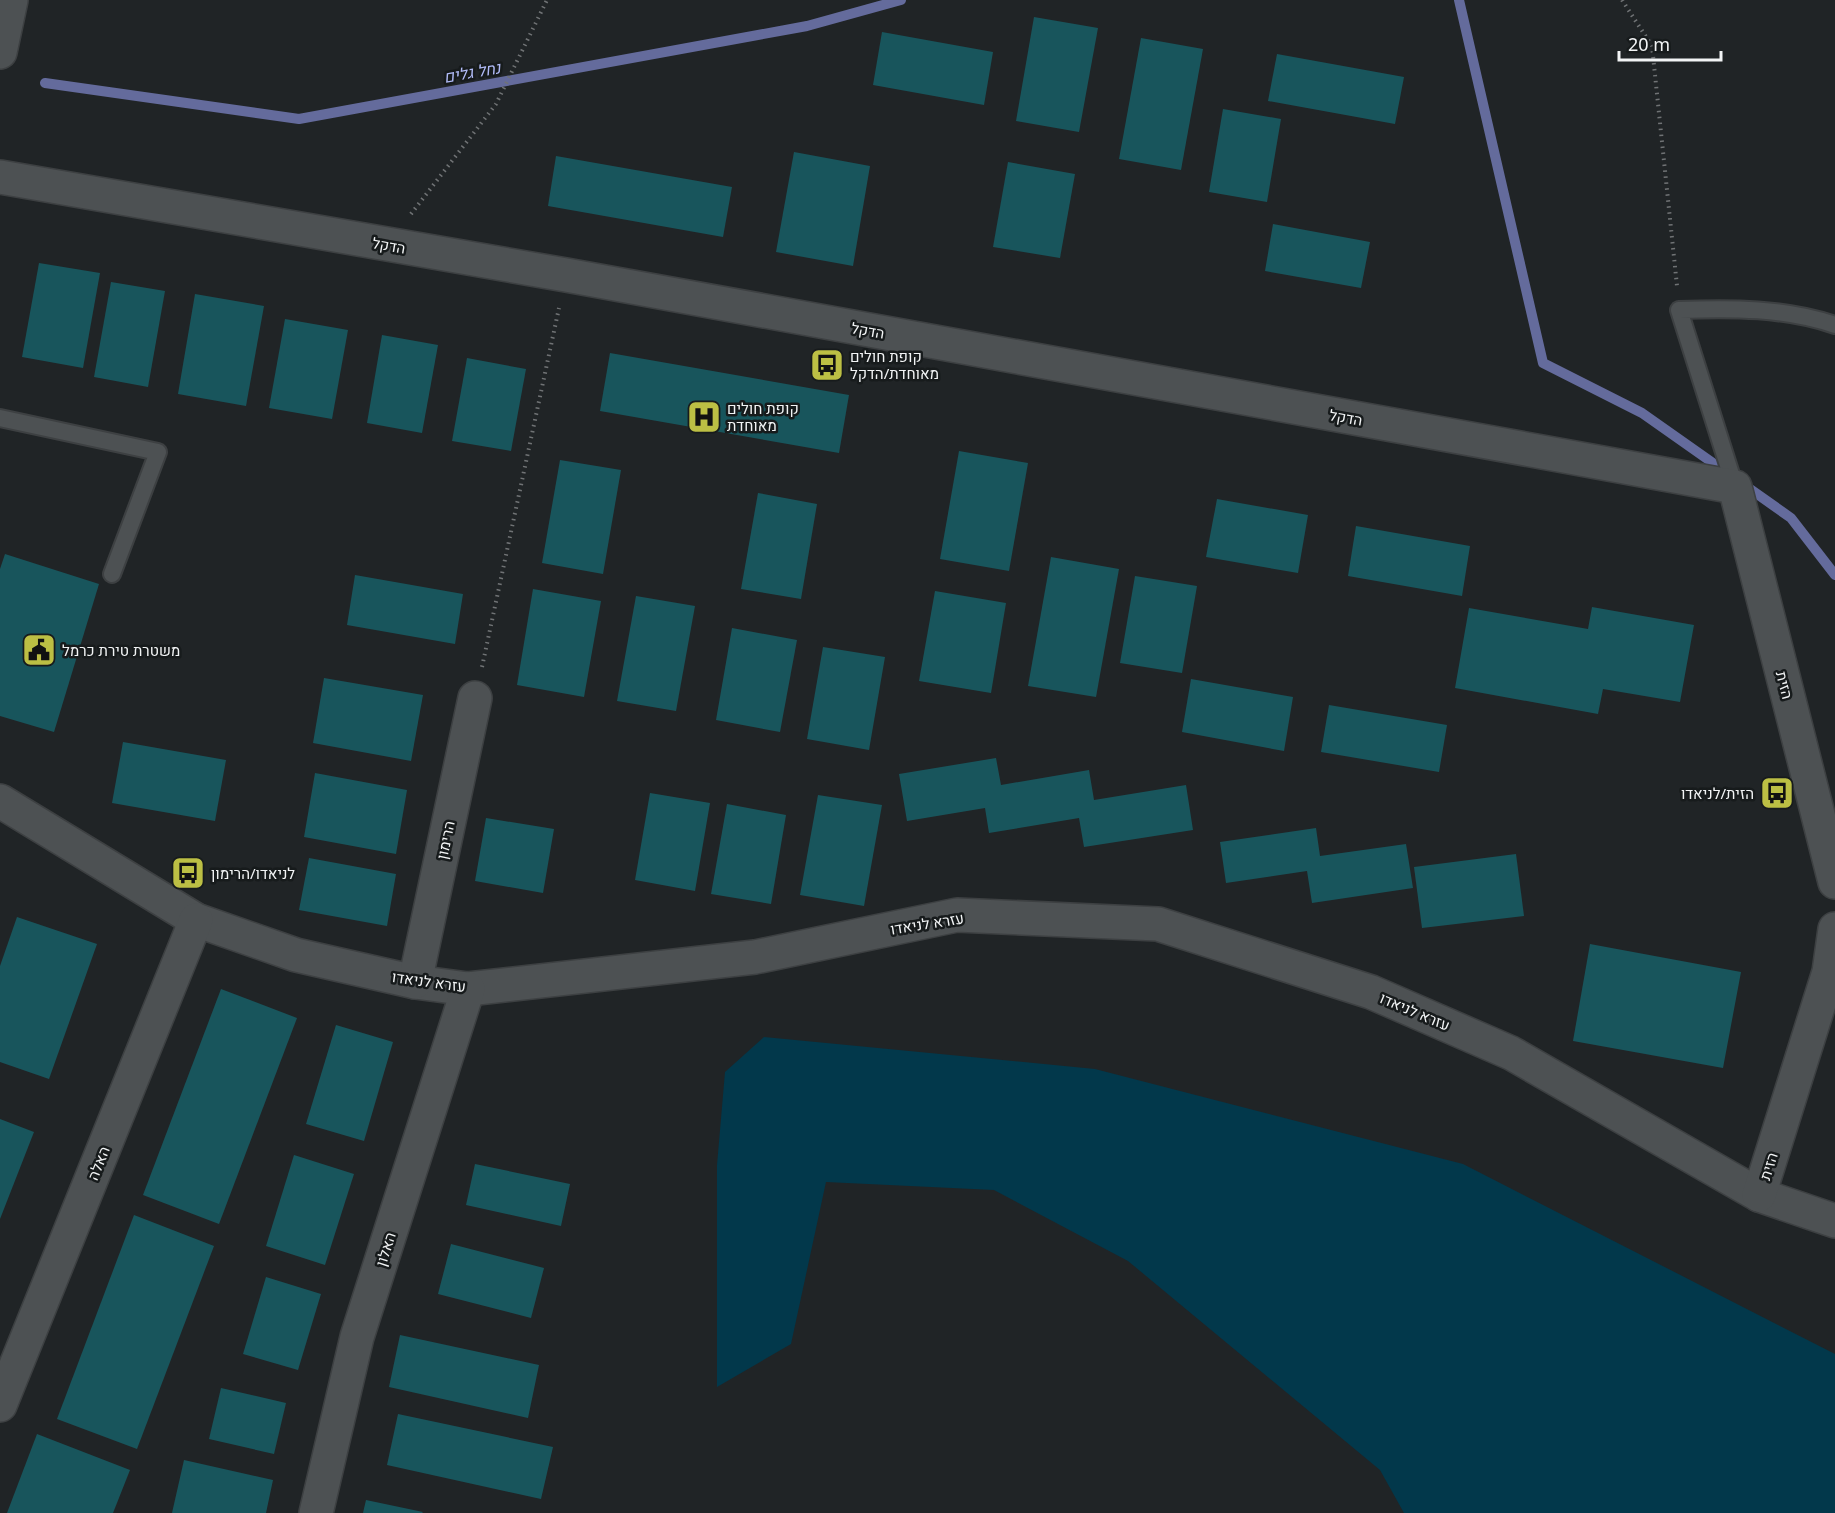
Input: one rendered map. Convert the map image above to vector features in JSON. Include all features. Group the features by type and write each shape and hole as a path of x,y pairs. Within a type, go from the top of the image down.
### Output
{"street":[{"path":"0,52 7,3"},
{"name":"הדקל","path":"0,177 566,275 1735,487"},
{"name":"הזית","path":"1735,487 1835,882"},
{"name":"הרימון","path":"415,982 475,698"},
{"name":"עזרא לניאדו","path":"0,801 196,920 296,955 415,982 468,989 755,957 957,915 1158,924 1371,992 1511,1053 1759,1195 1835,1221"},
{"name":"האלה","path":"0,1405 196,920"},
{"name":"הזית","path":"1759,1195 1829,972 1835,929"},
{"name":"האלון","path":"316,1513 357,1337 468,989"}],"lane":[{"path":"1735,487 1679,310 1730,308 1812,317 1835,325"},
{"path":"0,418 158,452 111,574"}],"path":[{"path":"384,244 426,197 462,146 496,104 547,0"},
{"path":"1622,0 1652,46 1679,310"},
{"path":"475,698 566,275"}],"shaded area":[{"path":"764,1037 1095,1069 1463,1164 1835,1354 1835,1513 1404,1513 1380,1470 1128,1261 994,1190 826,1182 791,1344 717,1387 717,1165 725,1072"}],"building":[{"path":"1034,17 1098,28 1079,132 1016,121"},
{"path":"882,32 993,52 984,105 873,85"},
{"path":"1141,38 1203,49 1181,170 1119,159"},
{"path":"1277,54 1404,77 1395,124 1268,101"},
{"path":"1223,109 1281,119 1267,202 1209,192"},
{"path":"794,152 870,166 853,266 776,252"},
{"path":"556,156 732,187 723,237 548,206"},
{"path":"1008,162 1075,174 1060,258 993,247"},
{"path":"1273,224 1370,242 1361,288 1265,271"},
{"path":"39,263 100,273 83,368 22,357"},
{"path":"111,282 165,291 148,387 94,377"},
{"path":"195,294 264,306 246,406 178,394"},
{"path":"285,319 348,330 332,419 269,408"},
{"path":"382,335 438,345 422,433 367,423"},
{"path":"610,353 849,395 839,453 600,411"},
{"path":"467,358 526,369 511,451 452,441"},
{"path":"959,451 1028,463 1009,571 940,559"},
{"path":"560,460 621,470 603,574 542,563"},
{"path":"758,493 817,504 801,599 741,589"},
{"path":"1217,499 1308,515 1298,573 1206,557"},
{"path":"1356,526 1470,546 1462,596 1348,576"},
{"name":"משטרת טירת כרמל","path":"5,554 99,584 54,732 0,716 0,569"},
{"path":"1051,557 1119,569 1096,697 1028,686"},
{"path":"355,575 463,594 455,644 347,625"},
{"path":"1135,576 1197,586 1182,673 1120,663"},
{"path":"533,589 601,601 584,697 517,685"},
{"path":"935,591 1006,603 991,693 919,681"},
{"path":"636,596 695,606 676,711 617,701"},
{"path":"1592,607 1694,625 1680,702 1603,689 1598,714 1455,688 1469,608 1588,629"},
{"path":"732,628 797,640 780,732 716,720"},
{"path":"823,647 885,657 869,750 807,739"},
{"path":"324,678 423,695 411,761 313,743"},
{"path":"1191,679 1293,697 1284,751 1182,732"},
{"path":"1329,705 1447,725 1439,772 1321,752"},
{"path":"123,742 226,760 215,821 112,803"},
{"path":"996,758 1001,785 1089,770 1094,800 1186,785 1193,830 1084,847 1079,818 989,833 985,808 907,821 899,774"},
{"path":"315,773 407,790 396,854 304,837"},
{"path":"650,793 710,803 695,891 635,880"},
{"path":"818,795 882,805 864,906 800,895"},
{"path":"727,804 786,815 771,904 711,894"},
{"path":"486,818 554,829 543,893 475,881"},
{"path":"1316,828 1320,856 1406,844 1413,888 1312,903 1307,871 1226,883 1220,842"},
{"path":"1516,854 1524,916 1422,928 1414,867"},
{"path":"309,858 396,874 387,926 299,910"},
{"path":"17,917 97,944 49,1079 0,1062 0,966"},
{"path":"1590,944 1741,972 1723,1068 1573,1041"},
{"path":"221,989 297,1018 219,1224 143,1195"},
{"path":"336,1025 393,1042 364,1141 306,1124"},
{"path":"0,1119 34,1132 0,1219"},
{"path":"294,1155 354,1174 325,1265 266,1246"},
{"path":"475,1164 570,1184 561,1226 466,1205"},
{"path":"134,1215 214,1246 137,1449 57,1419"},
{"path":"451,1244 544,1268 531,1318 438,1294"},
{"path":"266,1277 321,1294 298,1370 243,1354"},
{"path":"400,1335 539,1365 528,1418 389,1387"},
{"path":"221,1388 286,1403 274,1454 209,1439"},
{"path":"398,1414 553,1447 541,1499 387,1465"},
{"path":"37,1434 130,1470 113,1513 7,1513"},
{"path":"184,1460 273,1480 266,1513 172,1513"},
{"path":"366,1500 423,1512 363,1513"}],"waterway":[{"name":"נחל גלים","path":"45,83 299,119 807,26 901,0"},
{"path":"1459,0 1543,363 1642,413 1730,475"},
{"path":"1743,484 1791,518 1835,575"}],"place":[{"name":"קופת חולים מאוחדת/הדקל","path":"827,365"},
{"name":"קופת חולים מאוחדת","path":"704,417"},
{"name":"משטרת טירת כרמל","path":"39,650"},
{"name":"הזית/לניאדו","path":"1777,793"},
{"name":"לניאדו/הרימון","path":"188,873"}]}
